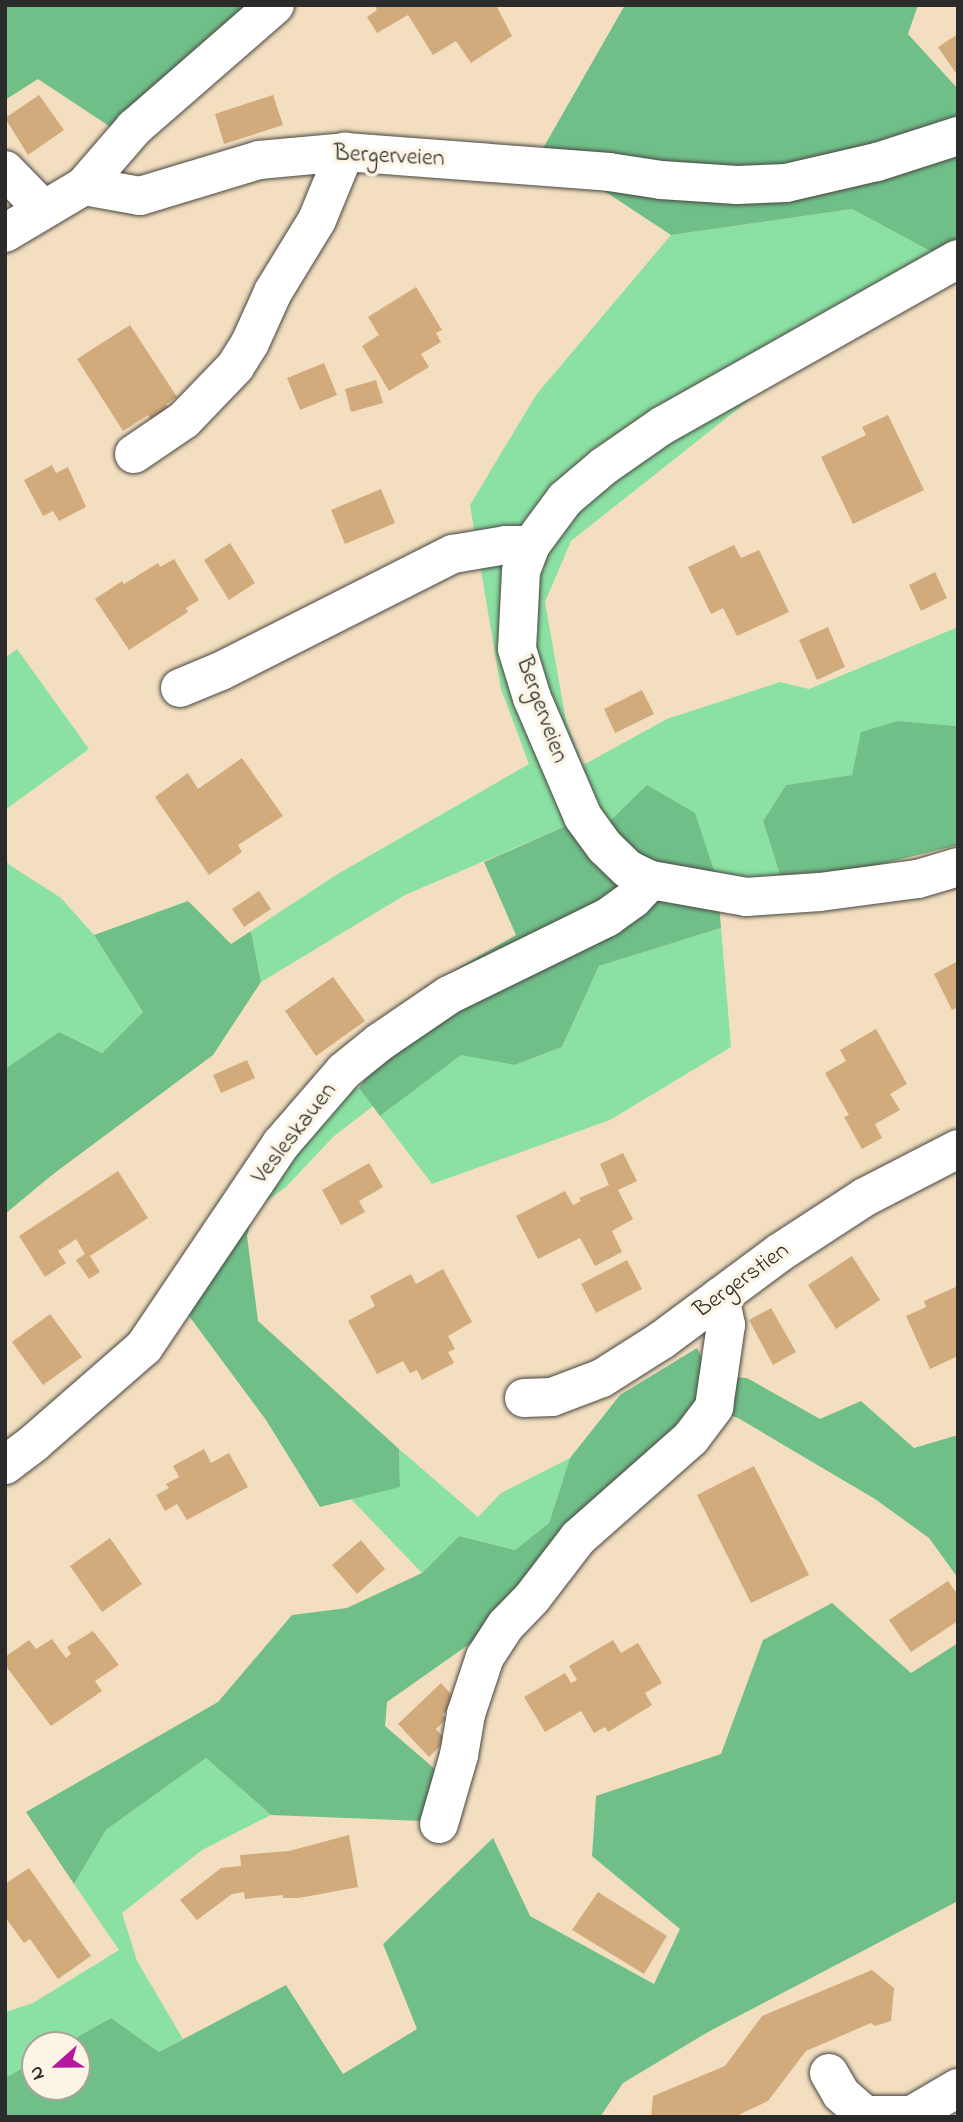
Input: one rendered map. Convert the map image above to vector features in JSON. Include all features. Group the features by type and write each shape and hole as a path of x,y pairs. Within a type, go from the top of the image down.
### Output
{"street":[{"path":"5,233 41,208 84,186 134,128 275,5"},
{"name":"Bergerveien","path":"84,186 140,196 259,160 345,152 737,185 786,183 877,162 958,136"},
{"path":"134,454 184,420 235,367 250,343 273,292 317,220 345,152"},
{"path":"5,170 41,208"},
{"name":"Bergerveien","path":"958,259 663,425 604,466 565,499 531,545 521,571 517,649 532,698 583,817 605,847 628,869 651,880 746,897 820,892 918,879 958,867"},
{"path":"180,688 221,671 453,554 506,545 531,545"},
{"name":"Vesleskauen","path":"5,1465 34,1444 144,1347 281,1144 344,1071 380,1042 449,995 608,917 633,899 651,880"},
{"name":"Bergerstien","path":"524,1398 552,1397 601,1378 662,1340 779,1253 865,1197 958,1149"},
{"path":"439,1824 459,1755 466,1714 485,1657 506,1625 532,1598 578,1538 691,1438 713,1407 726,1325 720,1297"},
{"path":"829,2073 841,2094 865,2115 912,2115 958,2088"}],"green space":[{"path":"5,5 253,5 112,128 38,79 5,100"},
{"path":"625,5 918,5 908,34 958,89 958,266 852,209 671,235 542,150"},
{"path":"852,209 958,266 768,385 571,541 545,602 566,721 583,765 667,719 780,682 809,689 958,627 958,726 898,721 852,775 786,785 763,821 780,875 717,880 609,822 568,825 405,895 261,982 251,931 336,875 529,764 501,689 470,505 536,395 671,235"},
{"path":"17,649 89,749 5,810 5,658"},
{"path":"898,721 958,726 958,845 861,869 780,875 763,821 786,785 852,775 861,732"},
{"path":"647,785 695,813 717,880 721,928 599,966 562,1047 515,1065 461,1055 380,1116 359,1088 425,987 516,935 484,862 568,825 609,822"},
{"path":"5,857 8,864 61,898 94,935 143,1012 102,1053 59,1032 5,1069"},
{"path":"188,901 231,944 251,931 261,982 213,1055 52,1175 5,1214 5,1069 59,1032 102,1053 143,1012 94,935"},
{"path":"721,928 731,1047 610,1120 432,1184 380,1116 461,1054 515,1065 562,1047 599,966"},
{"path":"314,1077 359,1088 373,1106 333,1137 286,1187 254,1210 219,1200"},
{"path":"219,1200 254,1210 247,1236 258,1321 399,1449 400,1487 320,1507 266,1420 169,1289"},
{"path":"697,1348 711,1376 747,1378 820,1419 861,1401 914,1448 958,1435 958,1578 929,1538 875,1499 738,1418 704,1406 495,1626 387,1702 385,1726 436,1770 422,1821 271,1815 206,1758 106,1830 74,1884 26,1812 218,1702 292,1615 347,1608 422,1573 459,1536 515,1550 549,1523 570,1458 620,1395"},
{"path":"399,1449 478,1517 501,1493 570,1458 549,1523 515,1550 459,1536 422,1573 351,1499 400,1486"},
{"path":"832,1603 911,1673 958,1643 958,1901 708,2032 623,2083 600,2117 5,2117 5,2078 21,2069 21,2101 91,2101 91,2031 88,2031 111,2018 159,2052 286,1985 343,2074 417,2029 383,1944 493,1838 530,1916 654,1984 680,1929 592,1856 596,1796 721,1754 763,1640"},
{"path":"206,1758 271,1815 202,1850 122,1913 137,1961 183,2039 159,2052 111,2018 88,2031 21,2031 21,2069 5,2078 5,2012 33,2003 119,1950 74,1884 106,1830"}],"building":[{"path":"374,5 496,5 512,36 471,63 456,41 433,55 408,15 377,33 367,17 377,10"},
{"path":"958,34 958,70 955,72 938,47"},
{"path":"39,95 64,130 28,155 5,118"},
{"path":"273,95 283,125 224,144 215,114"},
{"path":"416,287 442,330 436,333 441,342 421,354 429,367 389,391 362,346 379,335 368,317"},
{"path":"130,325 177,397 166,404 170,409 152,421 148,415 123,431 77,359"},
{"path":"324,363 337,395 300,410 287,378"},
{"path":"376,380 383,403 351,412 345,389"},
{"path":"888,415 924,490 853,524 821,457 866,435 862,427"},
{"path":"52,465 56,473 68,467 86,507 59,521 53,511 43,516 24,480"},
{"path":"381,489 395,523 345,544 331,510"},
{"path":"230,543 255,583 229,600 204,560"},
{"path":"734,545 741,558 759,550 789,612 737,636 723,608 711,614 688,567"},
{"path":"174,559 199,600 186,608 188,612 129,650 95,599 122,581 124,584 158,563 160,567"},
{"path":"935,572 947,598 921,611 909,585"},
{"path":"828,627 845,667 817,680 799,640"},
{"path":"642,690 654,714 615,733 604,709"},
{"path":"242,758 283,816 238,845 242,852 209,875 155,797 188,773 198,789"},
{"path":"259,891 271,909 244,927 232,909"},
{"path":"958,961 958,1007 952,1010 934,974"},
{"path":"333,977 365,1021 316,1056 285,1011"},
{"path":"876,1029 907,1084 890,1094 900,1110 875,1124 882,1138 862,1149 844,1117 849,1115 825,1073 846,1061 840,1050"},
{"path":"247,1060 255,1078 221,1093 213,1075"},
{"path":"623,1153 637,1181 618,1190 633,1219 612,1231 622,1252 595,1266 580,1238 538,1259 516,1216 565,1191 573,1205 581,1201 579,1198 609,1185 600,1164"},
{"path":"369,1163 383,1187 359,1201 365,1212 341,1225 322,1190"},
{"path":"118,1171 148,1218 90,1256 100,1272 89,1279 76,1260 85,1254 76,1239 58,1251 66,1263 45,1277 19,1236"},
{"path":"852,1256 880,1300 836,1329 808,1285"},
{"path":"627,1260 642,1289 596,1313 581,1284"},
{"path":"443,1269 472,1322 448,1336 455,1349 448,1352 454,1363 422,1380 417,1370 410,1373 403,1361 377,1374 348,1321 375,1306 370,1296 411,1274 416,1284"},
{"path":"958,1286 958,1356 930,1369 906,1316 926,1307 924,1301"},
{"path":"771,1308 796,1352 773,1365 749,1320"},
{"path":"50,1314 82,1357 43,1385 12,1342"},
{"path":"204,1449 211,1463 229,1453 248,1487 187,1520 177,1504 165,1511 156,1495 169,1488 166,1484 179,1477 173,1466"},
{"path":"754,1466 809,1575 751,1603 697,1495"},
{"path":"110,1538 142,1584 102,1612 70,1566"},
{"path":"361,1540 385,1569 357,1594 332,1565"},
{"path":"948,1581 958,1595 958,1621 911,1652 889,1620"},
{"path":"93,1631 119,1665 95,1681 102,1691 51,1726 5,1665 5,1657 29,1640 36,1649 52,1639 66,1658 71,1654 67,1647"},
{"path":"613,1640 621,1653 638,1643 662,1683 645,1693 652,1705 608,1732 605,1727 594,1733 581,1711 545,1732 524,1697 565,1673 571,1683 577,1680 569,1666"},
{"path":"441,1683 457,1701 442,1715 446,1719 436,1729 446,1740 429,1757 398,1724"},
{"path":"349,1835 358,1887 299,1898 283,1898 283,1895 245,1899 244,1892 232,1894 197,1920 180,1900 221,1868 241,1866 240,1855 289,1851"},
{"path":"29,1868 91,1956 58,1979 30,1939 24,1943 5,1917 5,1884"},
{"path":"598,1892 667,1936 644,1974 572,1930"},
{"path":"872,1970 894,1988 891,2021 875,2026 871,2023 806,2051 768,2101 736,2116 651,2117 653,2096 725,2066 762,2016"}]}
